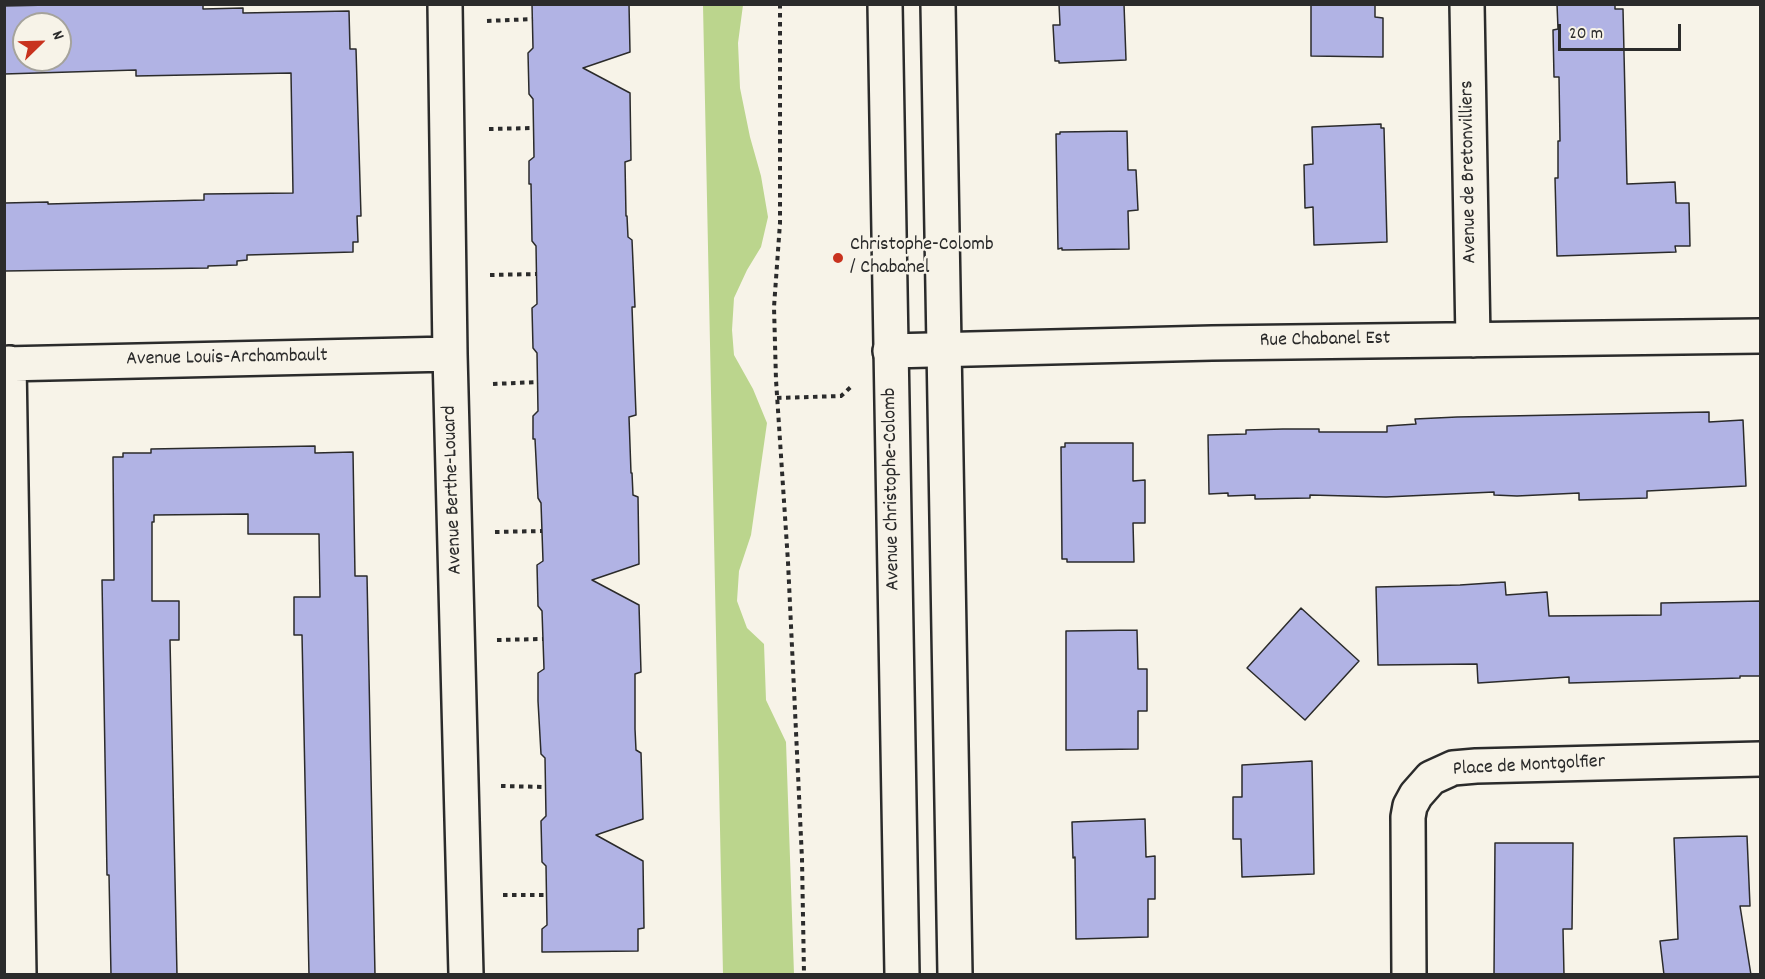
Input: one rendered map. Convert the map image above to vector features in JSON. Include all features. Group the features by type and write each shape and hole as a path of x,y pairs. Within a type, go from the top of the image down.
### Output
{"street":[{"name":"Avenue Berthe-Louard","path":"446,4 450,354 466,975"},
{"name":"Avenue Christophe-Colomb","path":"885,4 902,975"},
{"path":"938,4 955,975"},
{"name":"Avenue de Bretonvilliers","path":"1467,4 1473,340"},
{"name":"Rue Chabanel Est","path":"890,351 1212,343 1761,336"},
{"name":"Avenue Louis-Archambault","path":"7,363 450,354"},
{"path":"7,363 19,975"},
{"name":"Place de Montgolfier","path":"1409,975 1408,817 1416,795 1431,778 1453,768 1476,766 1761,759"}],"path":[{"path":"780,4 780,223 774,307 802,859 804,975"},
{"path":"487,21 533,19"},
{"path":"489,129 533,128"},
{"path":"490,275 537,274"},
{"path":"493,384 538,382"},
{"path":"777,398 841,396"},
{"path":"495,532 542,531"},
{"path":"497,640 543,639"},
{"path":"501,786 546,787"},
{"path":"503,895 546,895"}],"green space":[{"path":"703,5 743,5 738,43 740,88 761,176 768,217 761,247 734,298 732,330 734,355 753,389 767,423 751,535 739,571 737,601 747,628 764,644 766,700 786,742 794,974 723,974"}],"building":[{"path":"203,4 203,9 243,8 243,13 349,11 350,49 356,49 361,216 357,216 358,242 353,242 353,252 247,255 247,260 237,261 237,265 208,266 208,268 5,271 5,203 204,200 204,194 293,193 291,73 136,76 136,70 72,72 72,12 12,12 12,72 70,72 4,74 4,6"},
{"path":"532,4 629,4 630,52 583,68 630,93 631,160 625,162 626,216 628,237 632,240 636,415 629,417 633,495 638,497 639,564 592,580 639,605 641,672 635,674 635,729 636,750 641,753 643,819 596,835 643,861 644,928 638,929 638,951 542,952 542,929 547,925 546,866 542,862 541,821 546,816 545,758 541,754 538,701 538,673 544,669 542,611 538,606 537,565 543,561 541,503 538,498 535,439 533,439 533,416 538,411 537,353 533,348 532,308 537,304 536,246 532,241 531,184 529,184 529,161 534,157 533,99 529,94 528,53 533,48"},
{"path":"1059,4 1124,4 1126,60 1059,63 1055,61 1053,25 1060,25"},
{"path":"1311,4 1375,4 1375,17 1383,18 1383,57 1311,56"},
{"path":"1557,4 1615,4 1615,9 1623,9 1627,184 1675,182 1676,203 1689,203 1690,246 1675,246 1676,252 1557,256 1555,178 1558,178 1558,141 1560,141 1559,77 1554,77 1553,30 1558,29"},
{"path":"1381,124 1381,128 1384,128 1387,242 1314,245 1313,207 1305,208 1304,165 1313,164 1312,127"},
{"path":"1127,131 1128,170 1136,170 1138,210 1128,211 1129,249 1058,249 1056,134 1060,132"},
{"path":"1709,412 1709,422 1743,420 1746,486 1647,491 1647,498 1579,500 1579,493 1517,496 1494,495 1494,492 1386,497 1310,495 1310,498 1255,499 1255,495 1209,494 1208,435 1246,434 1246,430 1283,429 1319,429 1319,432 1387,432 1387,426 1416,424 1415,419 1457,417"},
{"path":"1065,443 1133,443 1133,481 1145,480 1145,523 1133,523 1134,562 1067,562 1067,559 1062,559 1061,447 1065,447"},
{"path":"315,446 315,453 353,452 355,576 367,576 375,975 309,975 302,635 294,635 294,597 320,597 319,534 248,534 248,514 154,515 154,522 152,522 152,601 179,601 179,640 170,640 177,975 111,975 102,580 114,580 113,457 123,457 123,453 151,453 151,449"},
{"path":"1505,582 1506,595 1547,592 1549,616 1661,615 1661,603 1761,601 1761,676 1569,683 1569,677 1478,683 1477,664 1378,665 1376,587"},
{"path":"1301,608 1359,661 1305,720 1247,668"},
{"path":"1137,630 1138,669 1147,669 1147,711 1138,711 1138,749 1066,750 1066,631"},
{"path":"1312,761 1314,874 1242,877 1241,839 1233,839 1233,797 1242,797 1242,765"},
{"path":"1145,819 1146,857 1155,856 1155,899 1148,899 1148,937 1076,939 1075,857 1073,858 1072,822"},
{"path":"1747,836 1750,906 1740,906 1751,975 1664,975 1660,941 1678,939 1674,838"},
{"path":"1495,843 1573,843 1572,929 1563,929 1564,975 1494,975"}],"place":[{"name":"Christophe-Colomb / Chabanel","path":"838,258"}]}
